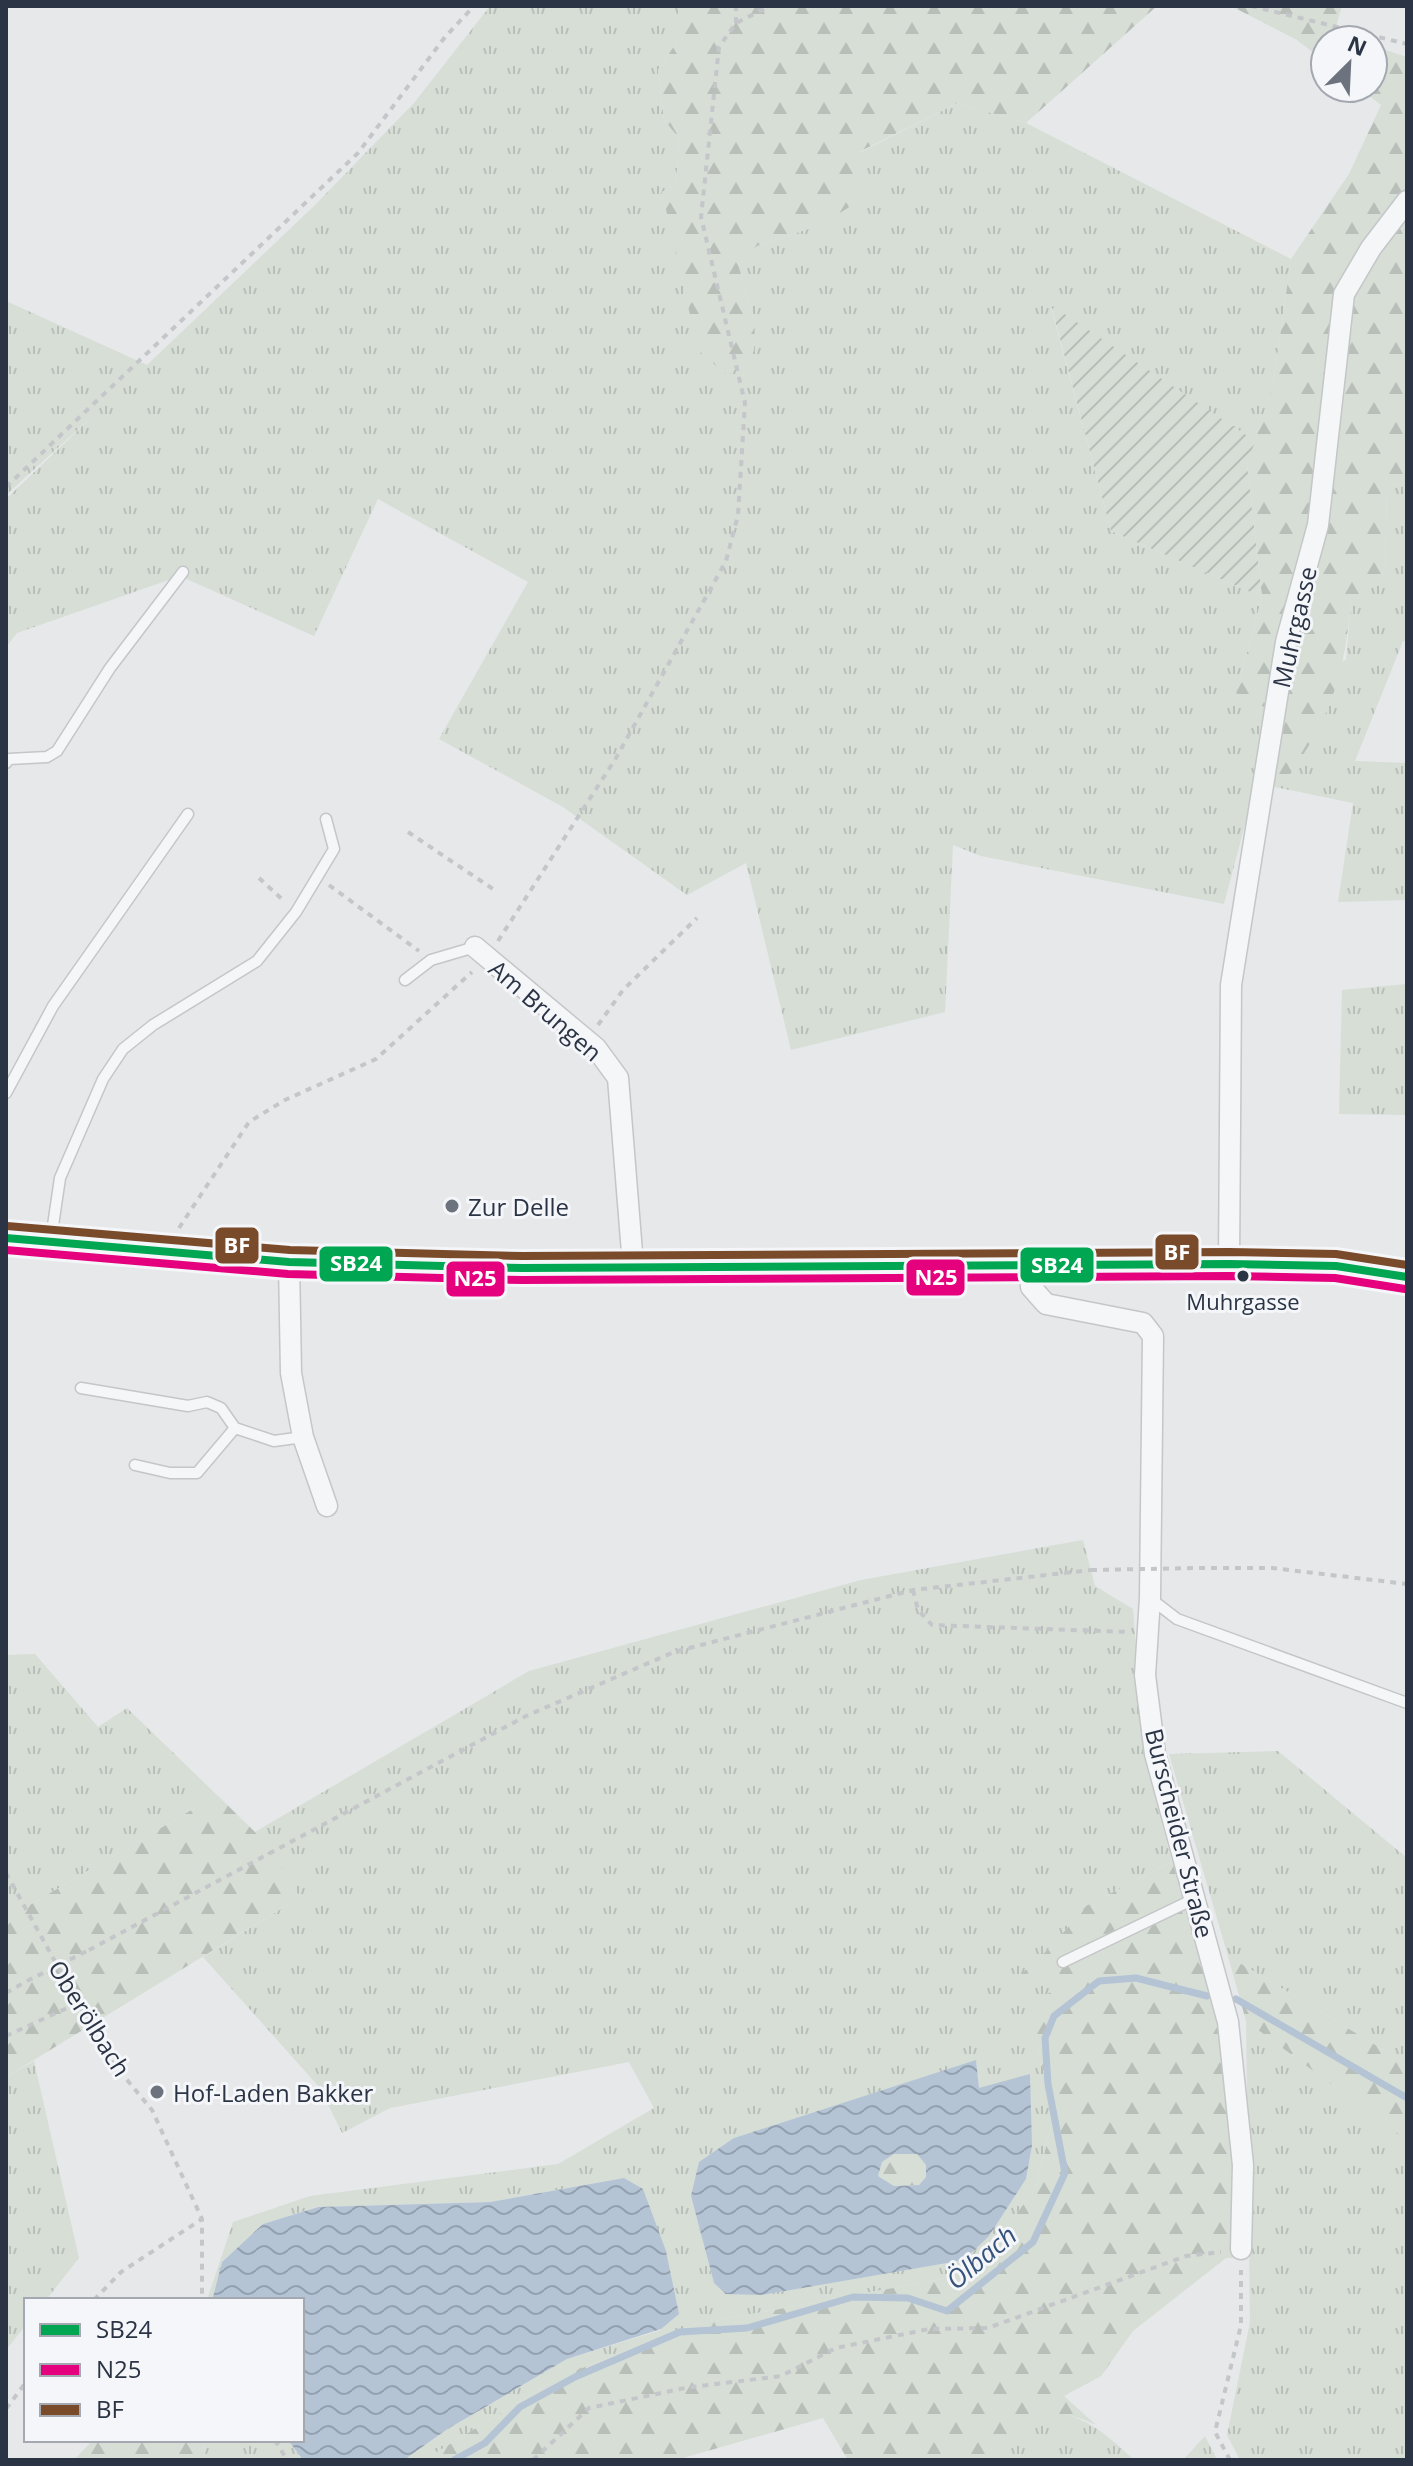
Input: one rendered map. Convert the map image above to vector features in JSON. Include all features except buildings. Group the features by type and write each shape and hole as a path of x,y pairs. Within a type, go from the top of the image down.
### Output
{"main road":[{"path":"6,1238 289,1262 522,1268 1229,1264 1336,1266 1407,1277"}],"street":[{"name":"Muhrgasse","path":"1229,1264 1231,985 1286,642 1318,525 1344,294 1371,248 1407,201"},
{"name":"Am Brungen","path":"481,953 588,1040 618,1078 633,1265"},
{"path":"289,1262 291,1373 303,1437 327,1506"},
{"name":"Burscheider Straße","path":"1030,1264 1031,1287 1046,1304 1143,1323 1153,1336 1150,1598 1145,1675 1155,1754 1228,2022 1243,2165 1241,2249"}],"lane":[{"path":"6,763 9,759 47,757 57,751 110,668 183,572"},
{"path":"6,1093 53,1006 188,814"},
{"path":"50,1243 60,1178 103,1079 123,1049 153,1025 257,961 296,912 334,849 326,819"},
{"path":"405,980 431,960 481,953"},
{"path":"81,1388 188,1406 207,1402 221,1408 235,1428 274,1441 303,1437"},
{"path":"135,1465 170,1473 197,1473 235,1428"},
{"path":"1150,1598 1177,1619 1407,1703"},
{"path":"1063,1962 1196,1898"}],"path":[{"path":"6,487 358,153 445,37 474,6"},
{"path":"736,6 736,23"},
{"path":"173,1254 179,1227 249,1122 285,1100 376,1059 481,953 616,758 726,561 738,515 745,403 701,217 719,47 736,23 770,6"},
{"path":"1251,6 1407,44"},
{"path":"408,832 496,891"},
{"path":"317,877 431,960"},
{"path":"259,878 296,912"},
{"path":"588,1040 623,990 697,918"},
{"path":"6,1993 526,1716 674,1652 913,1590 1091,1570 1272,1568 1407,1584"},
{"path":"913,1590 918,1610 932,1625 1148,1632"},
{"name":"Oberölbach","path":"6,1873 108,2057 152,2110 202,2219 202,2298"},
{"path":"6,2036 78,2003"},
{"path":"96,2298 121,2272 202,2219"},
{"path":"533,2460 589,2408 685,2388 781,2376 836,2348 929,2329 988,2328 1186,2256 1241,2249 1241,2325 1215,2432 1230,2460"},
{"path":"6,2409 24,2385"},
{"path":"276,2442 287,2460"}],"green space":[{"path":"490,6 678,6 678,40 658,70 664,120 679,138 676,185 662,192 681,266 755,322 738,264 757,246 820,225 861,152 957,103 1026,123 1291,259 1273,385 1255,441 1051,307 1111,531 1262,597 1236,693 1346,660 1351,602 1385,573 1387,482 1407,488 1407,641 1403,641 1355,761 1407,763 1407,900 1338,902 1353,803 1256,783 1224,904 981,856 953,845 945,1012 791,1050 746,863 687,895 563,807 439,739 528,582 378,499 314,636 180,576 17,633 6,647 6,499 95,414 6,495 6,301 147,365 314,206 414,103"},
{"path":"678,6 1157,6 1026,123 957,103 861,151 856,203 820,225 757,246 738,264 755,322 754,351 728,376 698,350 662,192 676,185 679,138 664,120 658,70 678,40"},
{"path":"1231,6 1342,6 1337,24 1309,24 1309,49 1297,40"},
{"path":"1389,51 1407,57 1407,488 1387,482 1385,573 1351,602 1339,677 1323,719 1283,784 1255,783 1268,709 1236,693 1262,597 1247,465 1273,385 1291,259 1349,174 1381,105 1389,104"},
{"path":"1051,305 1255,441 1247,465 1262,597 1111,531"},
{"path":"1407,984 1407,1115 1339,1114 1342,990"},
{"path":"1083,1540 1095,1586 1133,1609 1144,1756 1172,1862 1086,1906 1052,1946 1022,1974 1042,1971 1061,1985 1030,2030 1056,2107 1036,2187 974,2273 693,2325 559,2377 424,2460 404,2460 446,2430 567,2359 661,2330 624,2178 490,2202 317,2207 263,2224 222,2262 214,2298 208,2298 233,2222 310,2196 558,2164 654,2108 629,2062 390,2108 342,2133 320,2088 203,1957 300,1897 255,1832 529,1671 861,1580","holes":["976,2061 979,2088 1032,2146 1026,2179 989,2236 848,2279 762,2295 714,2283 691,2196 734,2138"]},
{"path":"35,1654 98,1727 127,1708 217,1795 6,1919 6,1655"},
{"path":"1278,1751 1407,1858 1407,2064 1228,1956 1169,1754"},
{"path":"217,1795 255,1832 300,1897 6,2077 6,1919"},
{"path":"1172,1862 1221,1996 1234,2119 1237,2258 1226,2258 1133,2331 1101,2376 1064,2396 1096,2425 1077,2417 1047,2414 1024,2424 988,2460 848,2460 823,2418 676,2460 424,2460 559,2377 693,2325 974,2273 1036,2187 1056,2107 1030,2030 1038,2001 1060,1985 1042,1971 1020,1975 1052,1946 1086,1906"},
{"path":"1228,1956 1407,2064 1407,2148 1404,2138 1246,2021"},
{"path":"1246,2021 1405,2138 1407,2460 1240,2460 1227,2435 1250,2322"},
{"path":"34,2061 79,2258 48,2298 24,2298 24,2328 6,2350 6,2077"},
{"path":"894,2154 917,2154 927,2165 926,2177 919,2185 894,2186 878,2176 882,2162"},
{"path":"1052,2411 1087,2423 1134,2460 988,2460 1028,2418"},
{"path":"1205,2436 1217,2460 1183,2460"},
{"path":"91,2442 204,2442 205,2460 74,2460"},
{"path":"204,2442 290,2442 303,2460 205,2460"}],"water":[{"path":"976,2060 979,2088 1030,2074 1032,2146 1026,2179 989,2236 964,2260 762,2295 726,2294 714,2283 691,2196 699,2162 734,2138","holes":["894,2154 917,2154 926,2165 926,2177 919,2185 894,2186 878,2176 882,2162"]},
{"path":"624,2178 643,2189 666,2251 679,2314 661,2329 567,2359 446,2430 404,2460 303,2460 290,2442 304,2442 304,2298 213,2298 222,2262 263,2224 318,2207 490,2202"}],"waterway":[{"name":"Ölbach","path":"454,2460 485,2443 520,2407 575,2377 680,2332 747,2328 853,2297 908,2298 947,2311 1033,2242 1065,2173 1048,2084 1045,2038 1054,2016 1099,1981 1136,1978 1207,1996"},
{"name":"Ölbach","path":"1236,1999 1407,2098"}],"transit line":[{"name":"BF","path":"7,1226 290,1250 522,1256 1229,1252 1336,1254 1407,1265"},
{"name":"SB24","path":"6,1238 289,1262 522,1268 1229,1264 1336,1266 1407,1277"},
{"name":"N25","path":"6,1250 288,1274 522,1280 1229,1276 1335,1278 1405,1289"}],"place":[{"name":"Zur Delle","path":"452,1206"},
{"name":"Muhrgasse","path":"1243,1276"},
{"name":"Hof-Laden Bakker","path":"157,2092"}]}
